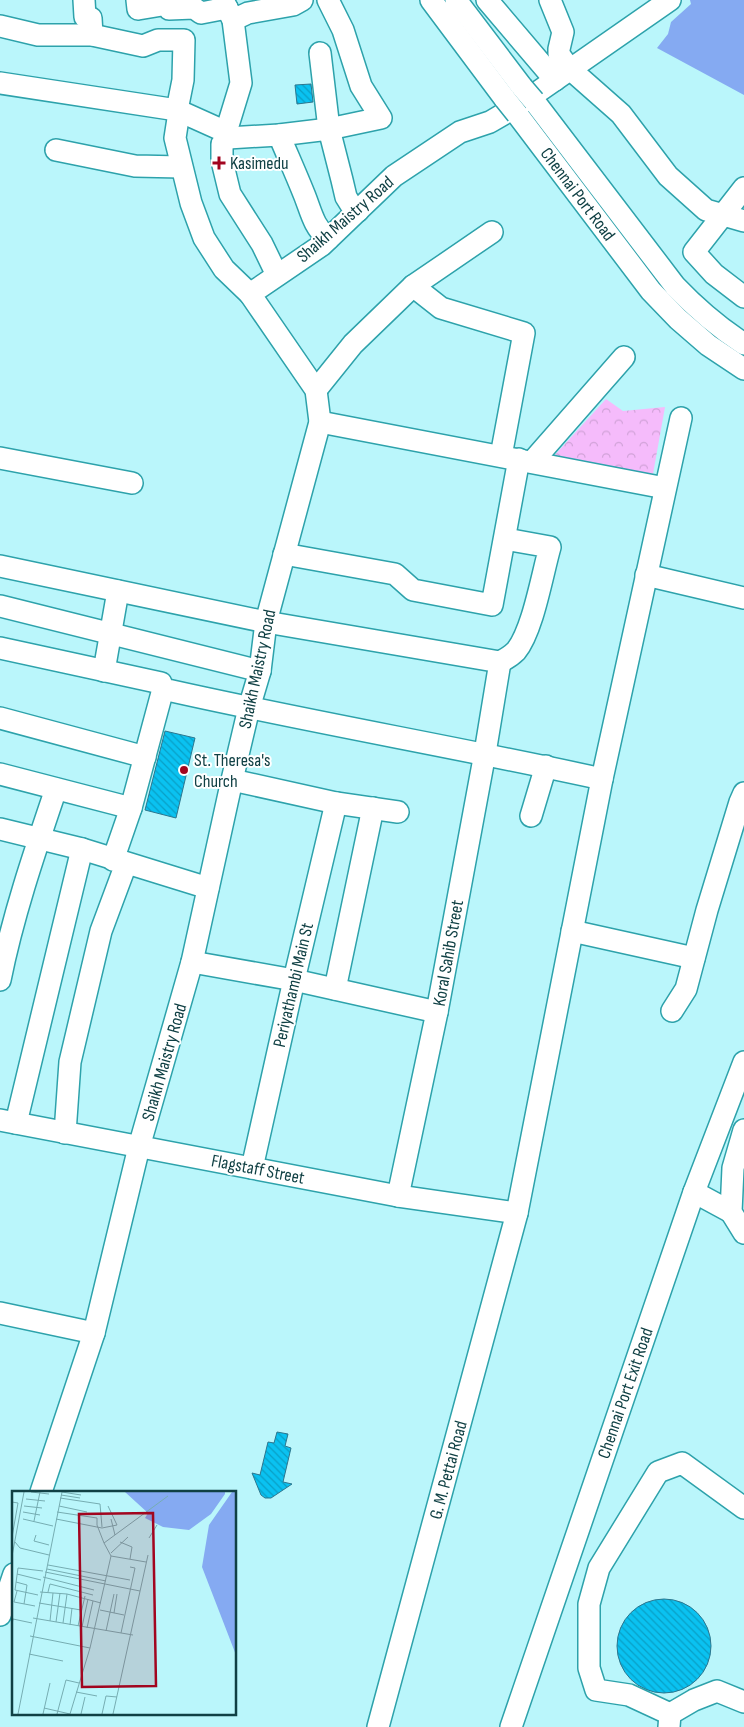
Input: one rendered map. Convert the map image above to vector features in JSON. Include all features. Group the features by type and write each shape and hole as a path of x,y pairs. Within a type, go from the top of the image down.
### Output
{"street":[{"path":"84,0 85,18 91,18 92,35"},
{"path":"136,0 138,8 168,4 169,9 194,8 201,13 228,9 248,13 293,5 302,0"},
{"path":"0,83 178,111 227,135 279,135 330,129 382,118 362,86 343,30 328,0"},
{"name":"Chennai Port Road","path":"430,0 520,100 675,286 707,318 744,344"},
{"name":"Chennai Port Road","path":"456,0 520,100 651,291 678,319 708,345 744,369"},
{"path":"487,0 563,74 621,114 668,176 706,210 744,221"},
{"path":"550,0 563,32 559,43 559,54 563,74"},
{"name":"Shaikh Maistry Road","path":"41,1491 94,1333 139,1147 192,962 232,780 260,671 266,622 320,422 316,390 250,294 328,239 394,176 460,132 490,122 519,104 632,28 670,0"},
{"path":"228,9 241,83 227,135 222,144 222,161 230,194 262,244 277,275"},
{"path":"0,26 38,35 92,35 143,46 158,40 184,40 183,80 175,138 181,167 191,203 204,238 224,269 250,294"},
{"path":"320,53 330,129 346,197 358,211"},
{"path":"279,135 306,197 315,224 328,239"},
{"path":"56,150 135,166 181,167"},
{"path":"744,188 694,252 714,274 744,296"},
{"path":"316,390 353,344 413,286 492,232"},
{"path":"284,554 395,574 413,590 492,605 518,459 524,333 441,308 413,286"},
{"path":"518,459 624,358"},
{"name":"G. M. Pettai Road","path":"378,1727 517,1213 602,778 681,418"},
{"path":"320,422 665,488"},
{"path":"0,458 132,484"},
{"path":"0,566 266,622 500,662 517,650 527,632 550,547 504,539"},
{"path":"646,575 744,598"},
{"path":"104,671 118,591"},
{"path":"0,606 260,671"},
{"path":"0,648 161,684 163,689 131,808 70,1062 65,1133"},
{"name":"Koral Sahib Street","path":"398,1196 437,1012 500,662"},
{"path":"163,689 249,708 485,753 602,778"},
{"path":"0,718 144,757"},
{"path":"531,816 546,766"},
{"path":"0,774 131,808"},
{"path":"232,780 336,802 398,812"},
{"path":"0,980 2,957 56,789"},
{"path":"672,1011 686,989 744,793"},
{"name":"Periyathambi Main St","path":"252,1168 336,802"},
{"path":"335,989 373,808"},
{"path":"0,829 82,850 208,888"},
{"path":"8,1122 82,850"},
{"path":"572,931 694,958"},
{"path":"192,962 294,980 437,1012"},
{"name":"Chennai Port Exit Road","path":"511,1727 694,1192 744,1062"},
{"name":"Flagstaff Street","path":"8,1122 398,1196 517,1213"},
{"path":"731,1212 733,1168 744,1130"},
{"path":"694,1192 731,1212 744,1232"},
{"path":"0,1313 94,1333"},
{"path":"744,1508 682,1463 658,1472 599,1568 589,1604 589,1668 596,1690 629,1695 670,1720 694,1700 716,1691 744,1702"},
{"path":"0,1615 12,1580"}],"green space":[{"path":"606,399 623,411 665,407 653,474 553,457"}],"water":[{"path":"690,0 744,0 744,95 657,48 668,34 671,22 691,4"}],"building":[{"path":"311,84 313,102 297,104 295,85"},
{"path":"165,731 195,738 176,818 145,810"},
{"path":"277,1432 288,1434 285,1446 291,1448 283,1482 292,1484 271,1498 265,1498 261,1495 252,1473 260,1475 268,1442 274,1443"},
{"path":"664,1599 682,1603 697,1613 707,1628 711,1646 707,1664 697,1679 682,1689 664,1693 646,1689 631,1679 621,1664 617,1646 621,1628 631,1613 646,1603"}],"place":[{"name":"Kasimedu","path":"219,163"},
{"name":"St. Theresa's Church","path":"184,770"}]}
